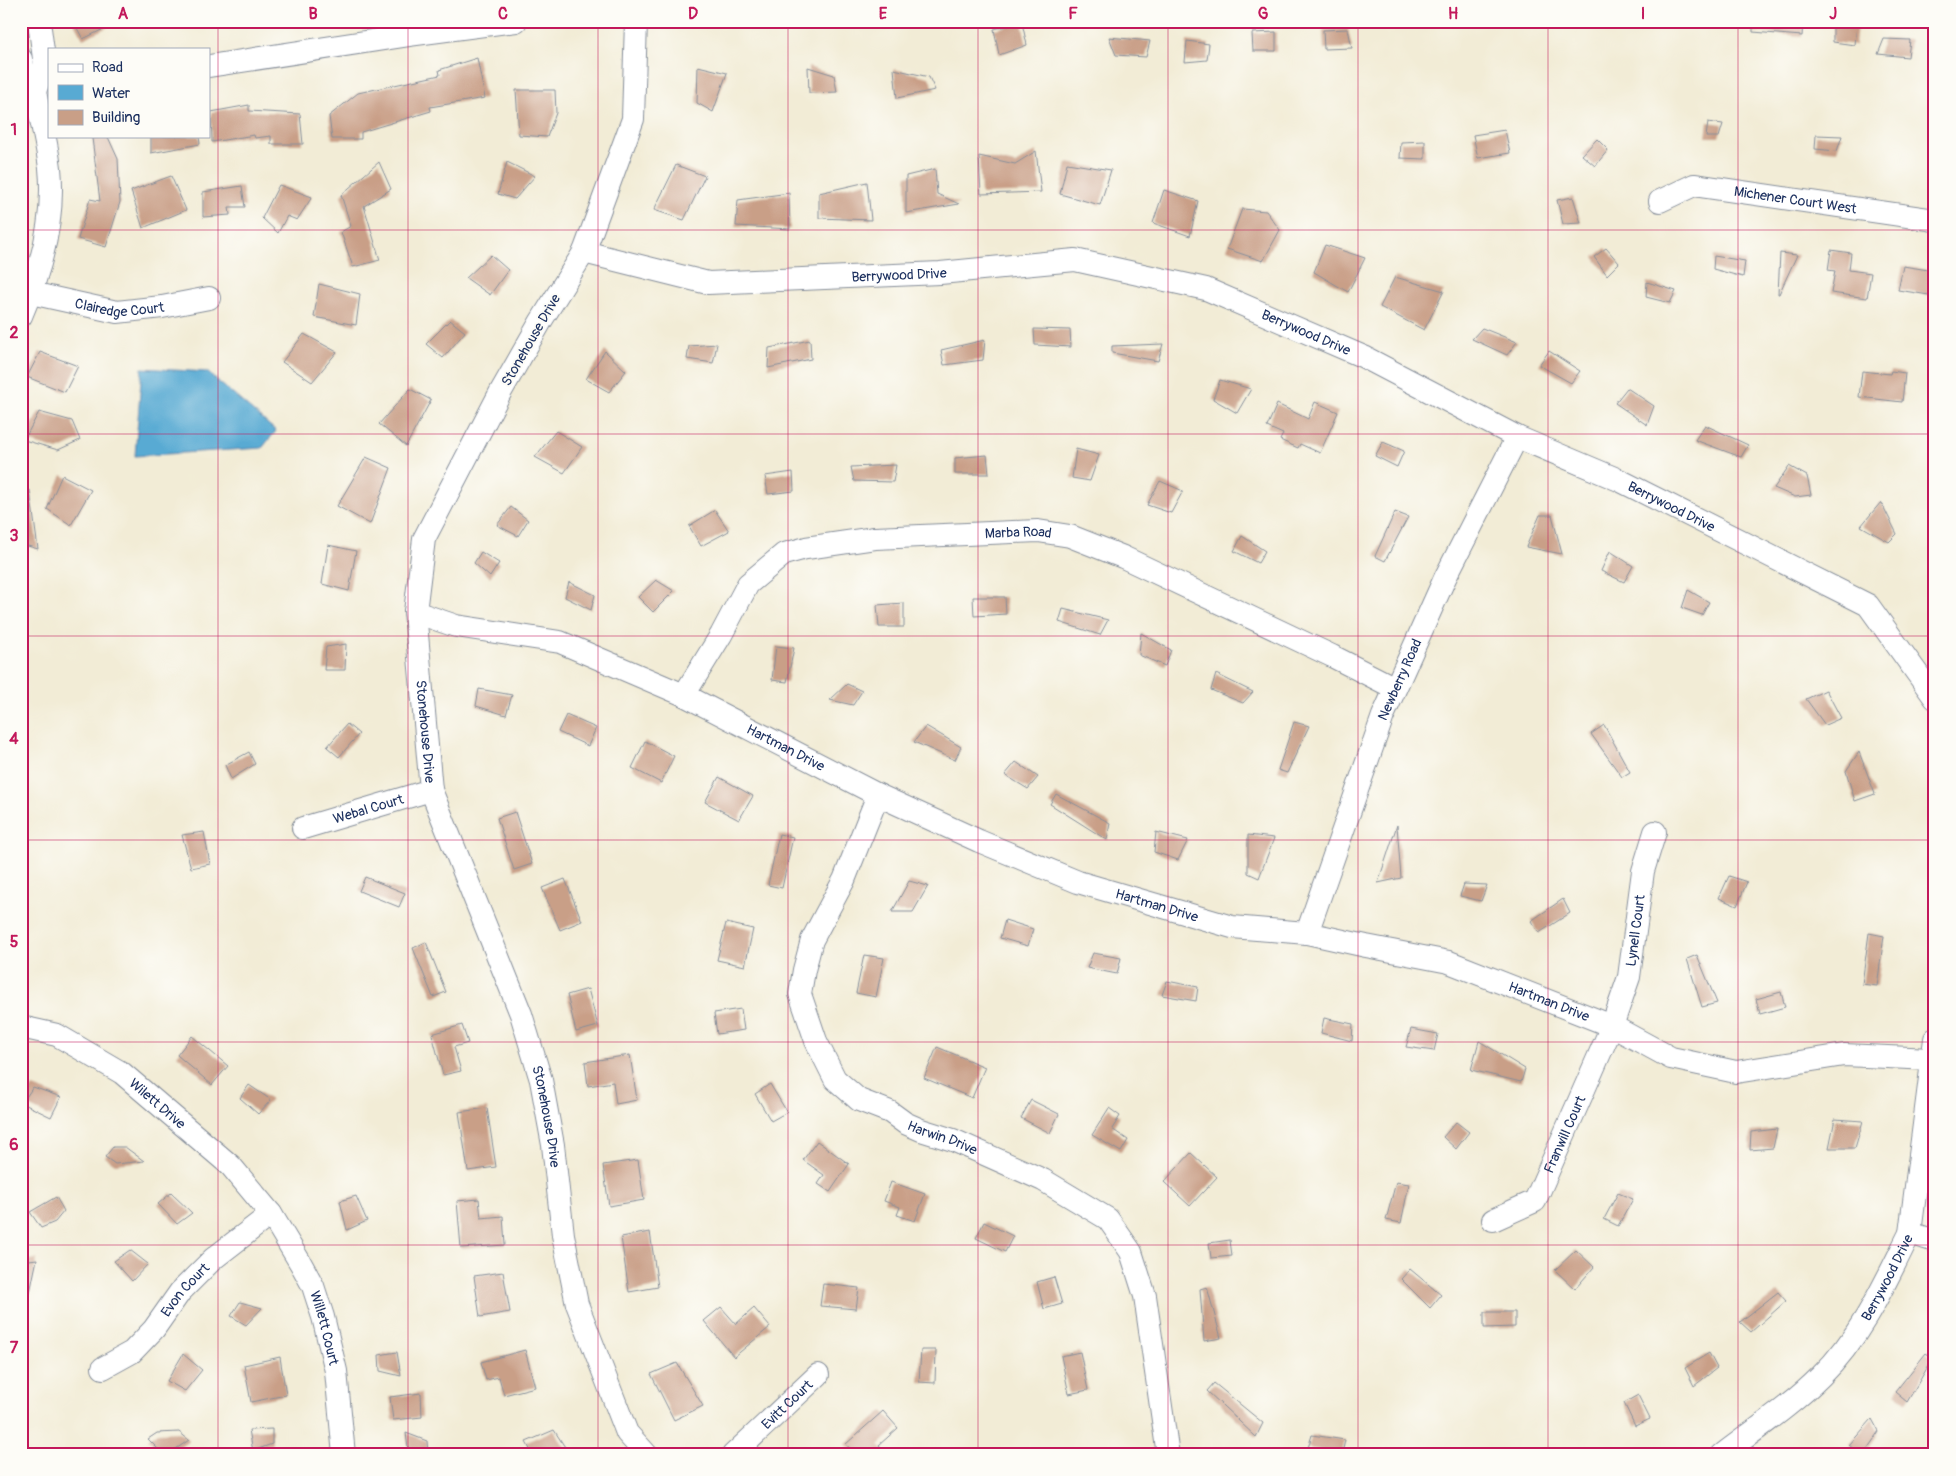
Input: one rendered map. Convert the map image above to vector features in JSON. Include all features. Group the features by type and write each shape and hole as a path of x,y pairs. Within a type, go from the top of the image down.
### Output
{"street":[{"path":"35,91 45,66 39,21"},
{"path":"210,66 409,28 516,21"},
{"name":"Stonehouse Drive","path":"636,21 633,119 584,252 540,321 424,539 415,612 431,790 521,1014 541,1080 553,1145 563,1236 577,1304 627,1433 647,1455"},
{"path":"21,59 22,68 35,91 50,170 50,222 26,291 21,316"},
{"name":"Michener Court West","path":"1660,201 1694,185 1935,220"},
{"name":"Berrywood Drive","path":"584,252 708,283 940,274 1075,260 1206,290 1364,357 1517,437 1618,480 1868,605 1935,698"},
{"name":"Clairedge Court","path":"26,291 117,312 162,307 209,298"},
{"name":"Newberry Road","path":"1307,933 1376,734 1395,688 1445,578 1517,437"},
{"name":"Marba Road","path":"684,695 721,635 748,584 784,554 806,548 875,538 1038,531 1070,536 1122,557 1332,656 1395,688"},
{"name":"Hartman Drive","path":"415,612 456,626 560,642 684,695 878,795 979,841 1078,882 1232,927 1307,933 1449,962 1612,1026 1672,1058 1736,1072 1844,1055 1933,1049"},
{"name":"Webal Court","path":"304,828 431,790"},
{"name":"Harwin Drive","path":"878,795 844,880 812,940 804,970 800,994 816,1041 835,1079 858,1100 890,1112 921,1130 961,1144 1043,1180 1108,1220 1131,1252 1145,1296 1168,1455"},
{"name":"Lynell Court","path":"1612,1026 1629,977 1643,871 1655,832"},
{"name":"Franwill Court","path":"1493,1220 1535,1201 1612,1026"},
{"name":"Wilett Drive","path":"21,1027 57,1035 122,1073 232,1166 271,1214"},
{"name":"Berrywood Drive","path":"1722,1455 1789,1406 1822,1375 1846,1347 1872,1307 1910,1233 1933,1049"},
{"name":"Evon Court","path":"103,1368 132,1352 154,1329 180,1292 214,1259 271,1214"},
{"name":"Willett Court","path":"271,1214 313,1286 323,1317 336,1371 344,1455"},
{"path":"1910,1233 1935,1241"},
{"name":"Evitt Court","path":"733,1455 818,1375"}],"water":[{"path":"142,368 207,372 276,431 262,448 135,456"}],"building":[{"path":"73,21 120,21 83,39"},
{"path":"1753,21 1803,21 1802,36 1753,32"},
{"path":"1022,23 1027,45 999,55 994,29"},
{"path":"1857,24 1855,45 1833,42 1833,25"},
{"path":"1348,29 1352,48 1324,49 1323,30"},
{"path":"1276,32 1276,51 1253,51 1252,33"},
{"path":"1109,37 1150,41 1146,57 1116,55"},
{"path":"1884,39 1910,40 1908,57 1878,54"},
{"path":"1187,41 1209,44 1207,60 1185,62"},
{"path":"477,58 485,98 430,107 431,111 361,132 361,139 332,139 329,116 358,93 440,75 439,70"},
{"path":"698,66 727,73 713,112 697,103"},
{"path":"808,67 834,75 837,92 809,93"},
{"path":"894,69 929,77 935,90 897,98"},
{"path":"516,90 555,90 556,113 547,137 519,135"},
{"path":"249,105 249,111 300,114 303,144 271,144 271,136 255,138 254,135 212,142 211,112"},
{"path":"1708,122 1723,124 1719,137 1706,137"},
{"path":"1505,130 1510,153 1478,158 1473,135"},
{"path":"1816,135 1842,136 1837,151 1815,149"},
{"path":"92,138 108,138 118,159 120,202 106,247 78,239 90,199 100,201"},
{"path":"151,138 199,138 200,144 151,153"},
{"path":"1597,139 1608,150 1595,166 1582,155"},
{"path":"1425,141 1425,159 1400,158 1401,142"},
{"path":"1036,151 1041,192 981,194 979,156 1015,164"},
{"path":"379,162 391,189 364,206 380,260 353,267 341,232 351,226 341,195"},
{"path":"507,162 535,176 515,199 498,194"},
{"path":"1067,163 1111,170 1100,205 1060,194"},
{"path":"676,165 705,176 684,220 654,210"},
{"path":"935,169 937,194 959,204 906,213 906,176"},
{"path":"171,176 186,210 143,228 131,191"},
{"path":"867,182 871,220 819,218 819,193"},
{"path":"279,185 312,197 297,220 287,216 278,233 262,218"},
{"path":"242,186 245,207 229,207 230,215 203,217 203,192"},
{"path":"1164,190 1198,201 1190,236 1153,223"},
{"path":"789,193 790,229 736,226 738,200"},
{"path":"1573,197 1581,223 1563,224 1557,200"},
{"path":"1242,209 1266,211 1280,230 1263,261 1227,249"},
{"path":"1325,245 1365,258 1348,292 1314,272"},
{"path":"1606,248 1619,263 1607,275 1594,257"},
{"path":"1831,250 1851,253 1849,270 1871,273 1867,298 1831,293 1835,271 1828,270"},
{"path":"1780,253 1797,255 1778,294"},
{"path":"491,255 508,270 490,295 466,278"},
{"path":"1714,256 1745,261 1743,277 1713,269"},
{"path":"1903,266 1935,271 1935,296 1898,290"},
{"path":"1395,277 1444,291 1424,330 1380,307"},
{"path":"1647,282 1676,291 1670,303 1646,297"},
{"path":"319,284 360,294 356,325 314,317"},
{"path":"450,320 465,332 443,358 426,344"},
{"path":"1482,328 1517,342 1507,355 1472,339"},
{"path":"1034,329 1070,330 1071,347 1035,345"},
{"path":"304,334 337,352 312,382 282,362"},
{"path":"810,340 811,359 768,368 769,348"},
{"path":"985,340 983,360 944,365 941,350"},
{"path":"717,344 713,363 687,359 689,346"},
{"path":"1163,344 1158,361 1112,353 1112,346"},
{"path":"605,351 626,371 609,392 586,379"},
{"path":"1549,351 1580,371 1571,383 1539,365"},
{"path":"40,352 78,366 65,392 27,377"},
{"path":"1862,371 1890,374 1891,371 1905,373 1902,402 1859,397"},
{"path":"1220,380 1251,389 1237,413 1213,399"},
{"path":"1627,388 1654,406 1647,425 1615,403"},
{"path":"410,389 431,400 406,446 379,424"},
{"path":"1315,402 1338,412 1320,453 1300,444 1298,448 1280,440 1283,434 1267,427 1277,404 1308,419"},
{"path":"39,412 72,421 80,440 58,450 24,440"},
{"path":"1705,425 1748,445 1741,457 1695,440"},
{"path":"556,431 582,447 564,473 535,457"},
{"path":"1383,442 1404,451 1397,467 1375,456"},
{"path":"1076,449 1099,455 1090,481 1072,478"},
{"path":"987,455 989,474 955,474 955,458"},
{"path":"366,457 391,468 370,524 337,506"},
{"path":"896,465 893,482 854,481 851,467"},
{"path":"1789,466 1807,476 1811,495 1795,497 1774,488"},
{"path":"793,472 794,491 768,494 765,476"},
{"path":"62,475 91,490 71,525 47,509"},
{"path":"1160,481 1183,491 1171,513 1147,505"},
{"path":"21,490 30,490 38,549 21,544"},
{"path":"1881,502 1897,534 1889,542 1861,526"},
{"path":"511,507 528,520 518,536 497,525"},
{"path":"715,510 729,531 701,546 689,526"},
{"path":"1395,512 1408,517 1385,561 1375,556"},
{"path":"1540,515 1552,515 1562,554 1526,547"},
{"path":"1242,536 1265,551 1258,563 1234,551"},
{"path":"328,545 356,551 349,591 322,584"},
{"path":"1610,551 1633,566 1624,582 1601,571"},
{"path":"481,552 499,563 490,577 474,563"},
{"path":"656,580 674,591 653,612 638,597"},
{"path":"569,582 595,595 591,610 565,597"},
{"path":"1688,590 1709,602 1702,615 1682,608"},
{"path":"973,597 1005,597 1006,614 974,616"},
{"path":"904,603 904,627 879,627 877,605"},
{"path":"1063,609 1108,620 1100,635 1059,622"},
{"path":"1141,633 1171,650 1165,666 1139,655"},
{"path":"346,644 345,670 324,670 326,647"},
{"path":"776,646 794,648 787,682 772,680"},
{"path":"1216,674 1253,692 1243,703 1211,690"},
{"path":"847,684 862,691 853,705 830,700"},
{"path":"479,689 512,695 506,715 476,706"},
{"path":"1826,690 1841,718 1825,725 1806,699"},
{"path":"566,715 596,728 588,746 558,732"},
{"path":"1294,722 1309,726 1287,773 1278,770"},
{"path":"347,724 359,734 339,757 327,747"},
{"path":"1604,725 1630,772 1622,777 1591,734"},
{"path":"926,726 961,747 955,760 914,742"},
{"path":"645,741 674,756 661,783 632,768"},
{"path":"249,752 255,764 231,779 225,765"},
{"path":"1859,752 1875,794 1855,801 1846,771"},
{"path":"1016,762 1038,777 1028,789 1005,775"},
{"path":"719,777 753,796 739,820 705,802"},
{"path":"1056,794 1110,823 1107,840 1050,804"},
{"path":"515,812 532,864 514,870 497,818"},
{"path":"1397,825 1401,878 1378,883"},
{"path":"204,832 210,864 191,868 182,835"},
{"path":"1156,832 1188,840 1178,860 1154,852"},
{"path":"779,834 793,837 782,888 768,885"},
{"path":"1248,835 1274,838 1259,878 1248,873"},
{"path":"1729,876 1747,882 1737,906 1719,898"},
{"path":"365,877 405,893 399,907 359,891"},
{"path":"565,879 582,921 560,930 542,888"},
{"path":"909,881 928,886 913,912 892,912"},
{"path":"1464,884 1487,885 1481,901 1460,896"},
{"path":"1563,899 1570,913 1539,933 1531,921"},
{"path":"1005,920 1033,929 1028,946 1000,938"},
{"path":"726,923 753,929 745,966 717,960"},
{"path":"1869,933 1884,936 1877,986 1862,984"},
{"path":"426,942 446,992 433,997 413,948"},
{"path":"1093,953 1121,958 1117,974 1087,968"},
{"path":"864,955 884,958 876,997 856,993"},
{"path":"1697,955 1717,1003 1702,1007 1687,959"},
{"path":"1167,981 1198,987 1196,1001 1162,995"},
{"path":"588,989 598,1026 576,1032 567,995"},
{"path":"1781,992 1785,1007 1760,1014 1756,999"},
{"path":"741,1009 744,1030 717,1034 714,1013"},
{"path":"1324,1018 1353,1024 1352,1041 1321,1033"},
{"path":"462,1025 468,1043 454,1047 461,1071 443,1075 432,1034"},
{"path":"1411,1029 1438,1034 1434,1051 1406,1047"},
{"path":"192,1036 228,1066 212,1085 177,1055"},
{"path":"1479,1041 1525,1069 1521,1082 1471,1070"},
{"path":"937,1047 985,1067 972,1098 924,1078"},
{"path":"630,1055 637,1100 616,1104 613,1082 588,1086 585,1062"},
{"path":"770,1084 787,1112 771,1121 755,1094"},
{"path":"249,1085 271,1100 258,1114 240,1098"},
{"path":"33,1087 61,1097 51,1117 22,1103"},
{"path":"1031,1100 1059,1114 1050,1133 1021,1118"},
{"path":"487,1108 496,1167 468,1171 459,1112"},
{"path":"1109,1108 1120,1116 1112,1129 1128,1140 1121,1152 1092,1135"},
{"path":"1835,1119 1863,1121 1855,1148 1829,1148"},
{"path":"1456,1122 1469,1132 1456,1149 1443,1137"},
{"path":"1777,1129 1773,1148 1750,1150 1751,1132"},
{"path":"817,1141 849,1164 830,1192 818,1184 824,1175 803,1160"},
{"path":"113,1147 125,1147 144,1161 115,1164 105,1157"},
{"path":"1191,1153 1217,1177 1190,1206 1164,1182"},
{"path":"638,1160 644,1200 609,1206 603,1165"},
{"path":"891,1182 925,1194 915,1221 897,1215 900,1207 884,1201"},
{"path":"1396,1182 1409,1184 1401,1223 1386,1220"},
{"path":"171,1193 192,1213 177,1224 158,1204"},
{"path":"1618,1193 1633,1199 1618,1226 1604,1219"},
{"path":"356,1196 367,1221 347,1230 340,1201"},
{"path":"56,1197 64,1211 55,1222 41,1228 30,1212"},
{"path":"479,1199 481,1218 503,1216 505,1245 461,1248 457,1201"},
{"path":"984,1222 1013,1236 1005,1252 976,1238"},
{"path":"650,1232 658,1287 629,1292 621,1237"},
{"path":"1230,1240 1232,1256 1211,1258 1209,1243"},
{"path":"130,1250 148,1264 132,1281 114,1261"},
{"path":"1576,1250 1594,1267 1575,1289 1555,1270"},
{"path":"37,1259 28,1302 21,1301 21,1261"},
{"path":"1410,1269 1441,1295 1430,1308 1401,1279"},
{"path":"503,1272 510,1312 480,1317 474,1276"},
{"path":"1054,1277 1062,1304 1044,1309 1037,1282"},
{"path":"823,1284 859,1288 856,1309 820,1306"},
{"path":"1207,1287 1221,1338 1204,1341 1200,1289"},
{"path":"1778,1292 1786,1301 1751,1332 1740,1322"},
{"path":"240,1302 262,1308 246,1325 231,1316"},
{"path":"721,1307 736,1324 754,1308 770,1327 734,1357 704,1321"},
{"path":"1484,1312 1515,1312 1515,1327 1484,1328"},
{"path":"525,1350 535,1387 504,1395 499,1377 486,1380 481,1362"},
{"path":"921,1350 936,1350 935,1383 919,1382"},
{"path":"397,1352 401,1376 380,1371 379,1355"},
{"path":"1080,1352 1088,1390 1069,1394 1061,1356"},
{"path":"1709,1353 1717,1368 1694,1386 1685,1368"},
{"path":"1926,1353 1933,1358 1907,1402 1895,1392"},
{"path":"183,1354 202,1370 185,1391 167,1381"},
{"path":"280,1357 286,1395 251,1402 244,1365"},
{"path":"677,1363 703,1406 674,1420 651,1374"},
{"path":"1214,1383 1263,1423 1256,1437 1207,1391"},
{"path":"421,1393 422,1417 393,1420 390,1397"},
{"path":"1638,1395 1650,1419 1635,1426 1624,1403"},
{"path":"883,1411 898,1428 879,1445 887,1455 855,1455 846,1444"},
{"path":"1872,1419 1879,1432 1863,1455 1861,1455 1849,1445"},
{"path":"272,1429 272,1444 253,1451 249,1430"},
{"path":"554,1430 570,1455 533,1455 526,1442"},
{"path":"179,1432 189,1440 167,1455 164,1455 148,1439 157,1433"},
{"path":"406,1433 427,1441 428,1455 409,1455"},
{"path":"1312,1435 1345,1440 1342,1454 1308,1448"}]}
